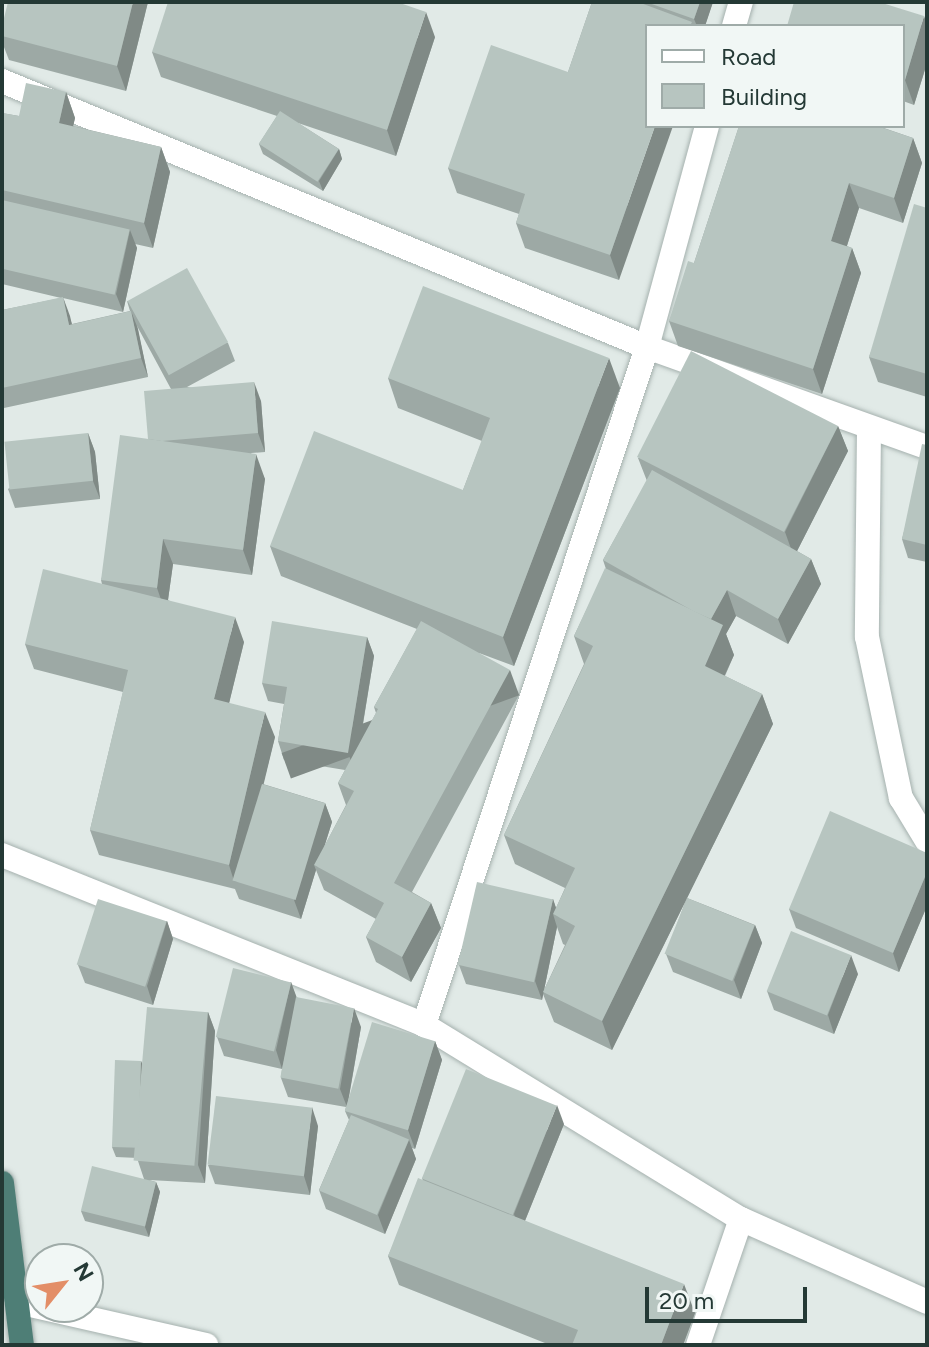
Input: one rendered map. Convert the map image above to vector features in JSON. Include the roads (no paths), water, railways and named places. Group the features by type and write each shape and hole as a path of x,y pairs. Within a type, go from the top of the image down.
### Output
{"highway":[{"path":"2,1183 22,1345"}],"street":[{"path":"735,24 741,2"},
{"path":"2,81 647,347 782,392 869,429 927,447"},
{"path":"424,1025 647,347 706,128"},
{"path":"869,429 867,637 901,798 927,841"},
{"path":"2,855 424,1025 741,1219 927,1302"},
{"path":"698,1345 741,1219"},
{"path":"17,1302 206,1345"}]}
